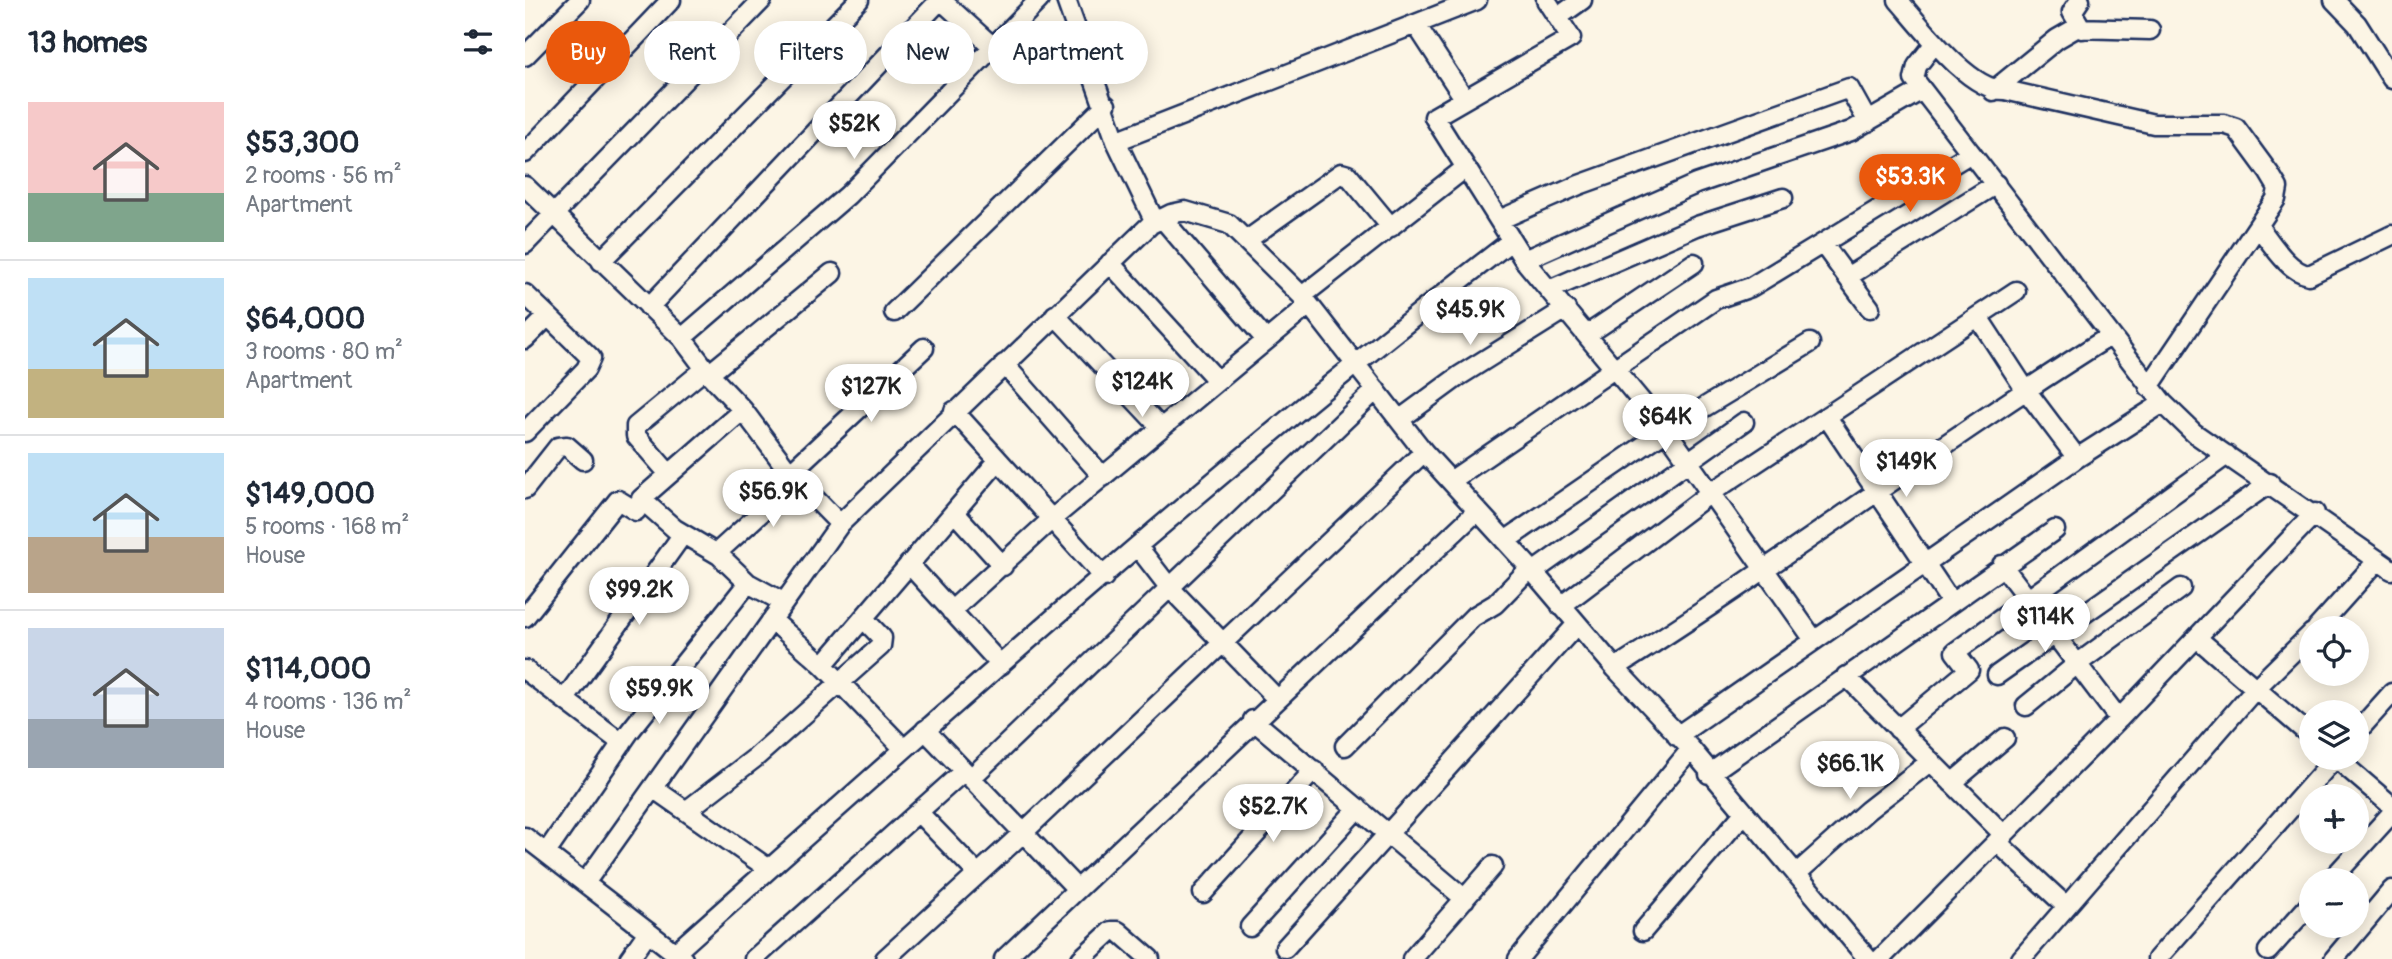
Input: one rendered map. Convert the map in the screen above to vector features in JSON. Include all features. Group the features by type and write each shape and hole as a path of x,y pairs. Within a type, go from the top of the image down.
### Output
{"street":[{"path":"525,56 580,0"},
{"path":"525,153 671,0"},
{"path":"525,244 762,0"},
{"path":"601,261 859,0"},
{"path":"649,307 940,0 988,42"},
{"path":"1018,21 1039,0"},
{"path":"1068,0 1117,141 1159,220 1266,340"},
{"path":"1117,141 1417,26 1477,0"},
{"path":"1546,0 1571,38 1434,117 1464,169 1524,260 1665,431 1814,640"},
{"path":"1558,17 1582,0"},
{"path":"1898,0 1935,43 1983,86 1993,91 2005,90 2154,124 2224,124 2237,128 2245,135 2278,188 2276,199 2149,387"},
{"path":"2080,0 2072,12 2082,29"},
{"path":"2334,0 2357,24 2392,79"},
{"path":"1417,26 1465,98"},
{"path":"1993,91 2057,39 2077,28 2150,30"},
{"path":"1935,43 1917,66 1914,79 2149,387 2194,433 2315,513 2385,565 2330,616"},
{"path":"682,338 848,195 988,50"},
{"path":"1499,220 1579,185 1849,88 1868,122"},
{"path":"1524,260 1696,184 1851,131 1922,90"},
{"path":"894,312 1106,105"},
{"path":"1452,480 1716,299 1751,287 1971,153"},
{"path":"951,611 1053,518 1266,340 1306,300 1464,169"},
{"path":"1247,240 1341,173 1348,175 1391,227"},
{"path":"1847,276 1996,184"},
{"path":"525,187 682,338 707,371 743,410 794,477 839,524"},
{"path":"1549,289 1697,226 1783,198"},
{"path":"585,883 839,524 1110,263 1159,220 1185,211 1229,224 1306,300 1424,452 1452,480 1615,668 1691,750 1868,959"},
{"path":"2258,226 2287,261 2299,272 2309,275 2392,235"},
{"path":"525,837 679,956 769,869 925,730 1354,362 1511,241"},
{"path":"1823,244 1870,308"},
{"path":"1110,263 1217,380"},
{"path":"1587,334 1694,263"},
{"path":"669,474 636,436 636,426 832,274"},
{"path":"1562,606 1709,494 2017,291"},
{"path":"525,294 590,358 586,369 525,432"},
{"path":"1399,421 1459,376 1566,309"},
{"path":"1055,315 1161,428"},
{"path":"525,339 548,316"},
{"path":"1978,317 2025,389 2077,458"},
{"path":"1615,668 1764,570 2025,389 2110,336"},
{"path":"1505,541 1665,431 1810,343"},
{"path":"719,555 722,548 924,348"},
{"path":"1004,364 1103,477"},
{"path":"754,959 919,813 968,774 1376,390"},
{"path":"1678,736 2077,458 2163,403"},
{"path":"525,617 618,500 636,511 641,499 743,410"},
{"path":"954,411 997,462 1053,518 1104,577"},
{"path":"1827,417 1927,562 1951,602"},
{"path":"1345,746 1473,617 1495,604 1532,570 1744,422"},
{"path":"525,489 558,447 567,446 583,460"},
{"path":"885,959 1023,833 1424,452"},
{"path":"1898,729 1969,670 1955,652 2227,455"},
{"path":"823,665 997,462"},
{"path":"1997,676 2270,483"},
{"path":"641,499 683,534 719,555 748,583 783,602"},
{"path":"1004,959 1253,720 1477,511"},
{"path":"955,513 1003,566"},
{"path":"1880,959 2119,719 2315,513"},
{"path":"1709,774 2055,530"},
{"path":"565,699 683,534"},
{"path":"1138,547 1169,587 1277,699"},
{"path":"909,564 1001,665"},
{"path":"2002,565 2119,719"},
{"path":"546,853 622,743 748,583"},
{"path":"2026,706 2077,664 2181,588"},
{"path":"686,811 755,758 883,642 863,618"},
{"path":"772,620 823,665 904,749"},
{"path":"1285,948 1577,624"},
{"path":"2197,638 2299,726"},
{"path":"2021,959 2255,689 2299,646"},
{"path":"525,670 622,743"},
{"path":"1846,676 1931,761 2066,906"},
{"path":"2369,719 2392,693"},
{"path":"1253,720 1465,899"},
{"path":"925,730 1077,889"},
{"path":"1952,783 2005,738"},
{"path":"1518,959 1691,750"},
{"path":"1796,874 1931,761"},
{"path":"1203,893 1314,770"},
{"path":"2157,959 2325,770"},
{"path":"2350,770 2392,806"},
{"path":"653,788 769,869"},
{"path":"1250,927 1358,808"},
{"path":"919,813 978,874"},
{"path":"1643,931 1744,813"},
{"path":"2342,868 2392,813"},
{"path":"1412,959 1493,866"},
{"path":"2334,959 2392,890"},
{"path":"2269,956 2299,918"},
{"path":"1081,959 1111,931 1126,935 1150,959"},
{"path":"629,959 648,932"}]}
